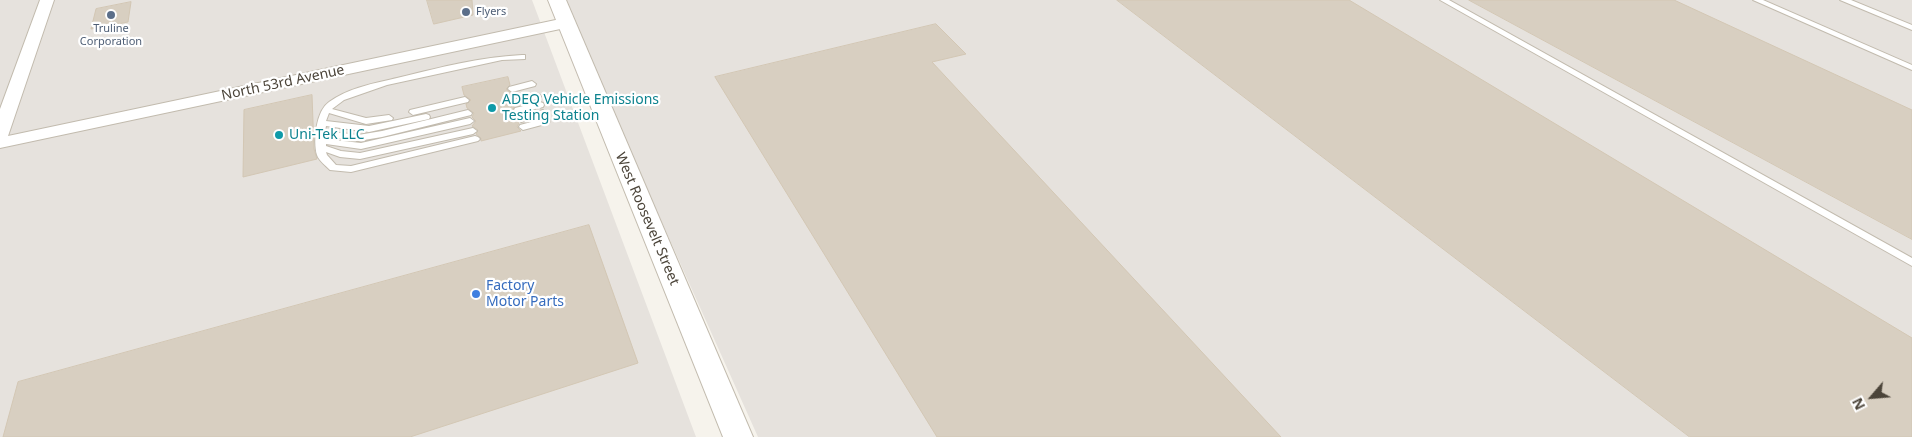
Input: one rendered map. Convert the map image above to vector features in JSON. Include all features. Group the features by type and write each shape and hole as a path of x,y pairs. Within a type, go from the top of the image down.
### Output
{"street":[{"path":"0,134 47,0"},
{"name":"West Roosevelt Street","path":"557,0 738,437"},
{"name":"North 53rd Avenue","path":"0,143 565,23"}],"lane":[{"path":"1444,0 1912,263"},
{"path":"1757,0 1912,68"},
{"path":"1844,0 1912,28"},
{"path":"470,119 351,169 333,168 322,156 321,123 329,105 354,92 502,58 522,57"},
{"path":"517,107 539,102"},
{"path":"517,107 539,102"},
{"path":"517,107 539,102"},
{"path":"327,110 366,121 470,119"},
{"path":"321,123 369,129 470,119"},
{"path":"321,141 340,154 360,156 470,119"},
{"path":"321,141 341,136 366,136 470,119"}],"shaded area":[{"path":"0,0 532,0 696,437 0,437"},
{"path":"557,0 1912,0 1912,437 758,437 600,84"}],"building":[{"path":"427,0 472,0 473,15 434,24"},
{"path":"1117,0 1349,0 1912,338 1912,437 1690,437"},
{"path":"1469,0 1674,0 1912,110 1912,239"},
{"name":"Truline Corporation","path":"131,2 128,22 91,29 96,9"},
{"path":"936,24 966,54 932,62 1281,437 937,437 715,77"},
{"name":"ADEQ Vehicle Emissions Testing Station","path":"508,77 510,85 506,89 513,94 514,98 510,102 514,106 513,112 520,115 515,119 519,123 517,127 521,131 481,141 481,138 476,134 478,130 472,126 476,121 472,117 474,113 467,108 466,104 471,100 464,95 462,87"},
{"name":"Uni-Tek LLC","path":"312,95 314,149 317,159 243,177 244,110"},
{"name":"Factory Motor Parts","path":"589,225 638,363 410,437 3,437 18,382"}],"place":[{"name":"Flyers","path":"466,12"},
{"name":"Truline Corporation","path":"111,15"},
{"name":"ADEQ Vehicle Emissions Testing Station","path":"492,108"},
{"name":"Uni-Tek LLC","path":"279,135"},
{"name":"Factory Motor Parts","path":"476,294"}]}
